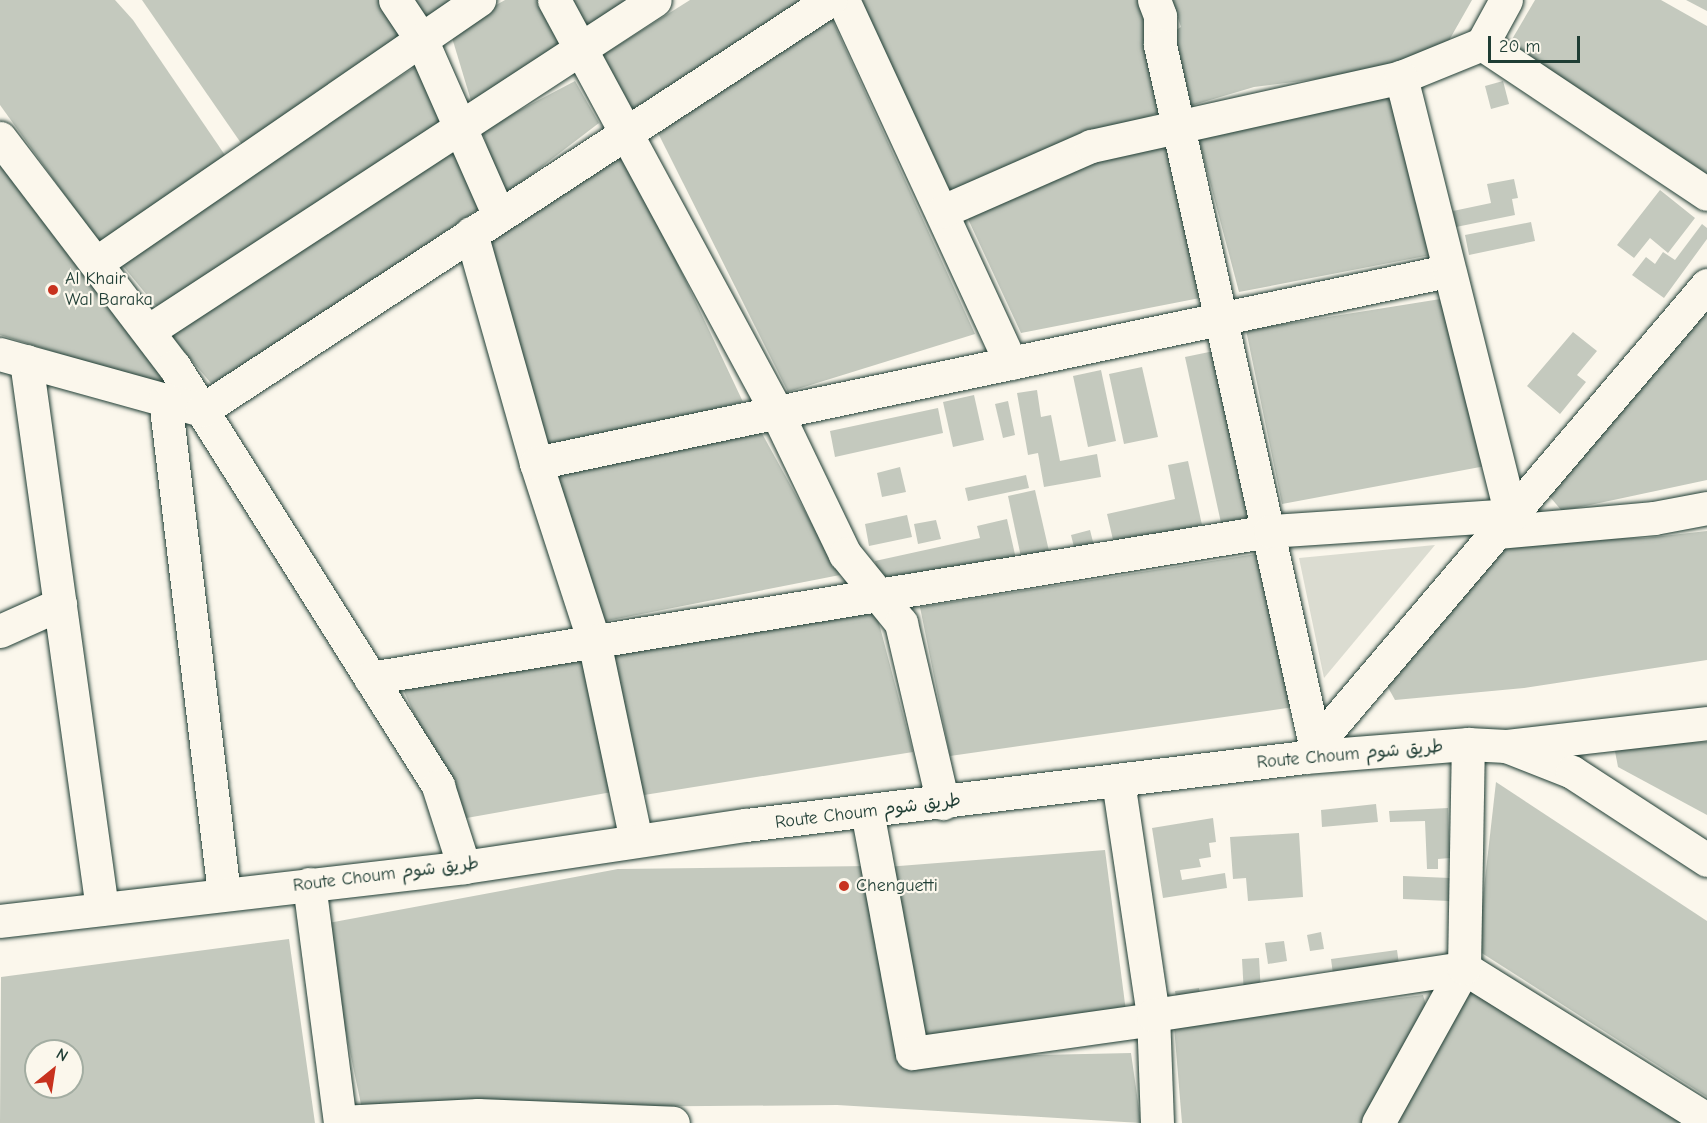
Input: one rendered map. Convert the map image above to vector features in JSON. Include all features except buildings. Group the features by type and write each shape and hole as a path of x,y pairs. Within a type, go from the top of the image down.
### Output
{"main road":[{"path":"395,0 421,39 499,216"},
{"path":"96,263 479,0"},
{"path":"554,0 777,413 845,554 874,594 901,623 943,803"},
{"path":"148,331 655,0"},
{"path":"102,909 60,604 13,358 202,410 830,0"},
{"path":"843,0 943,211 1011,363"},
{"path":"1154,0 1160,16 1160,45 1270,531 1310,751"},
{"path":"943,211 1091,146 1401,77 1482,44 1506,0"},
{"path":"1482,44 1707,194"},
{"path":"1401,77 1504,524"},
{"path":"0,138 148,331 202,410 438,786 464,867"},
{"path":"471,233 536,464 594,641 636,840"},
{"path":"536,464 1447,271"},
{"path":"1310,751 1707,285"},
{"path":"165,399 224,894"},
{"path":"370,678 1270,531 1654,518 1707,508"},
{"path":"0,631 60,604"},
{"path":"1506,746 1707,723"},
{"path":"1378,1123 1464,968 1468,744"},
{"name":"Route Choum طريق شوم","path":"1,925 102,909 464,867 636,840 1118,780 1310,751 1468,744 1506,746 1572,772 1707,860"},
{"path":"1118,780 1153,1017 1157,1123"},
{"path":"867,811 912,1053 1464,968 1707,1119"},
{"path":"309,884 340,1122 478,1115 673,1123"}],"shaded area":[{"path":"1435,545 1324,678 1299,558"}],"place":[{"name":"Al Khair Wal Baraka","path":"53,290"},
{"name":"Chenguetti","path":"844,886"}]}
